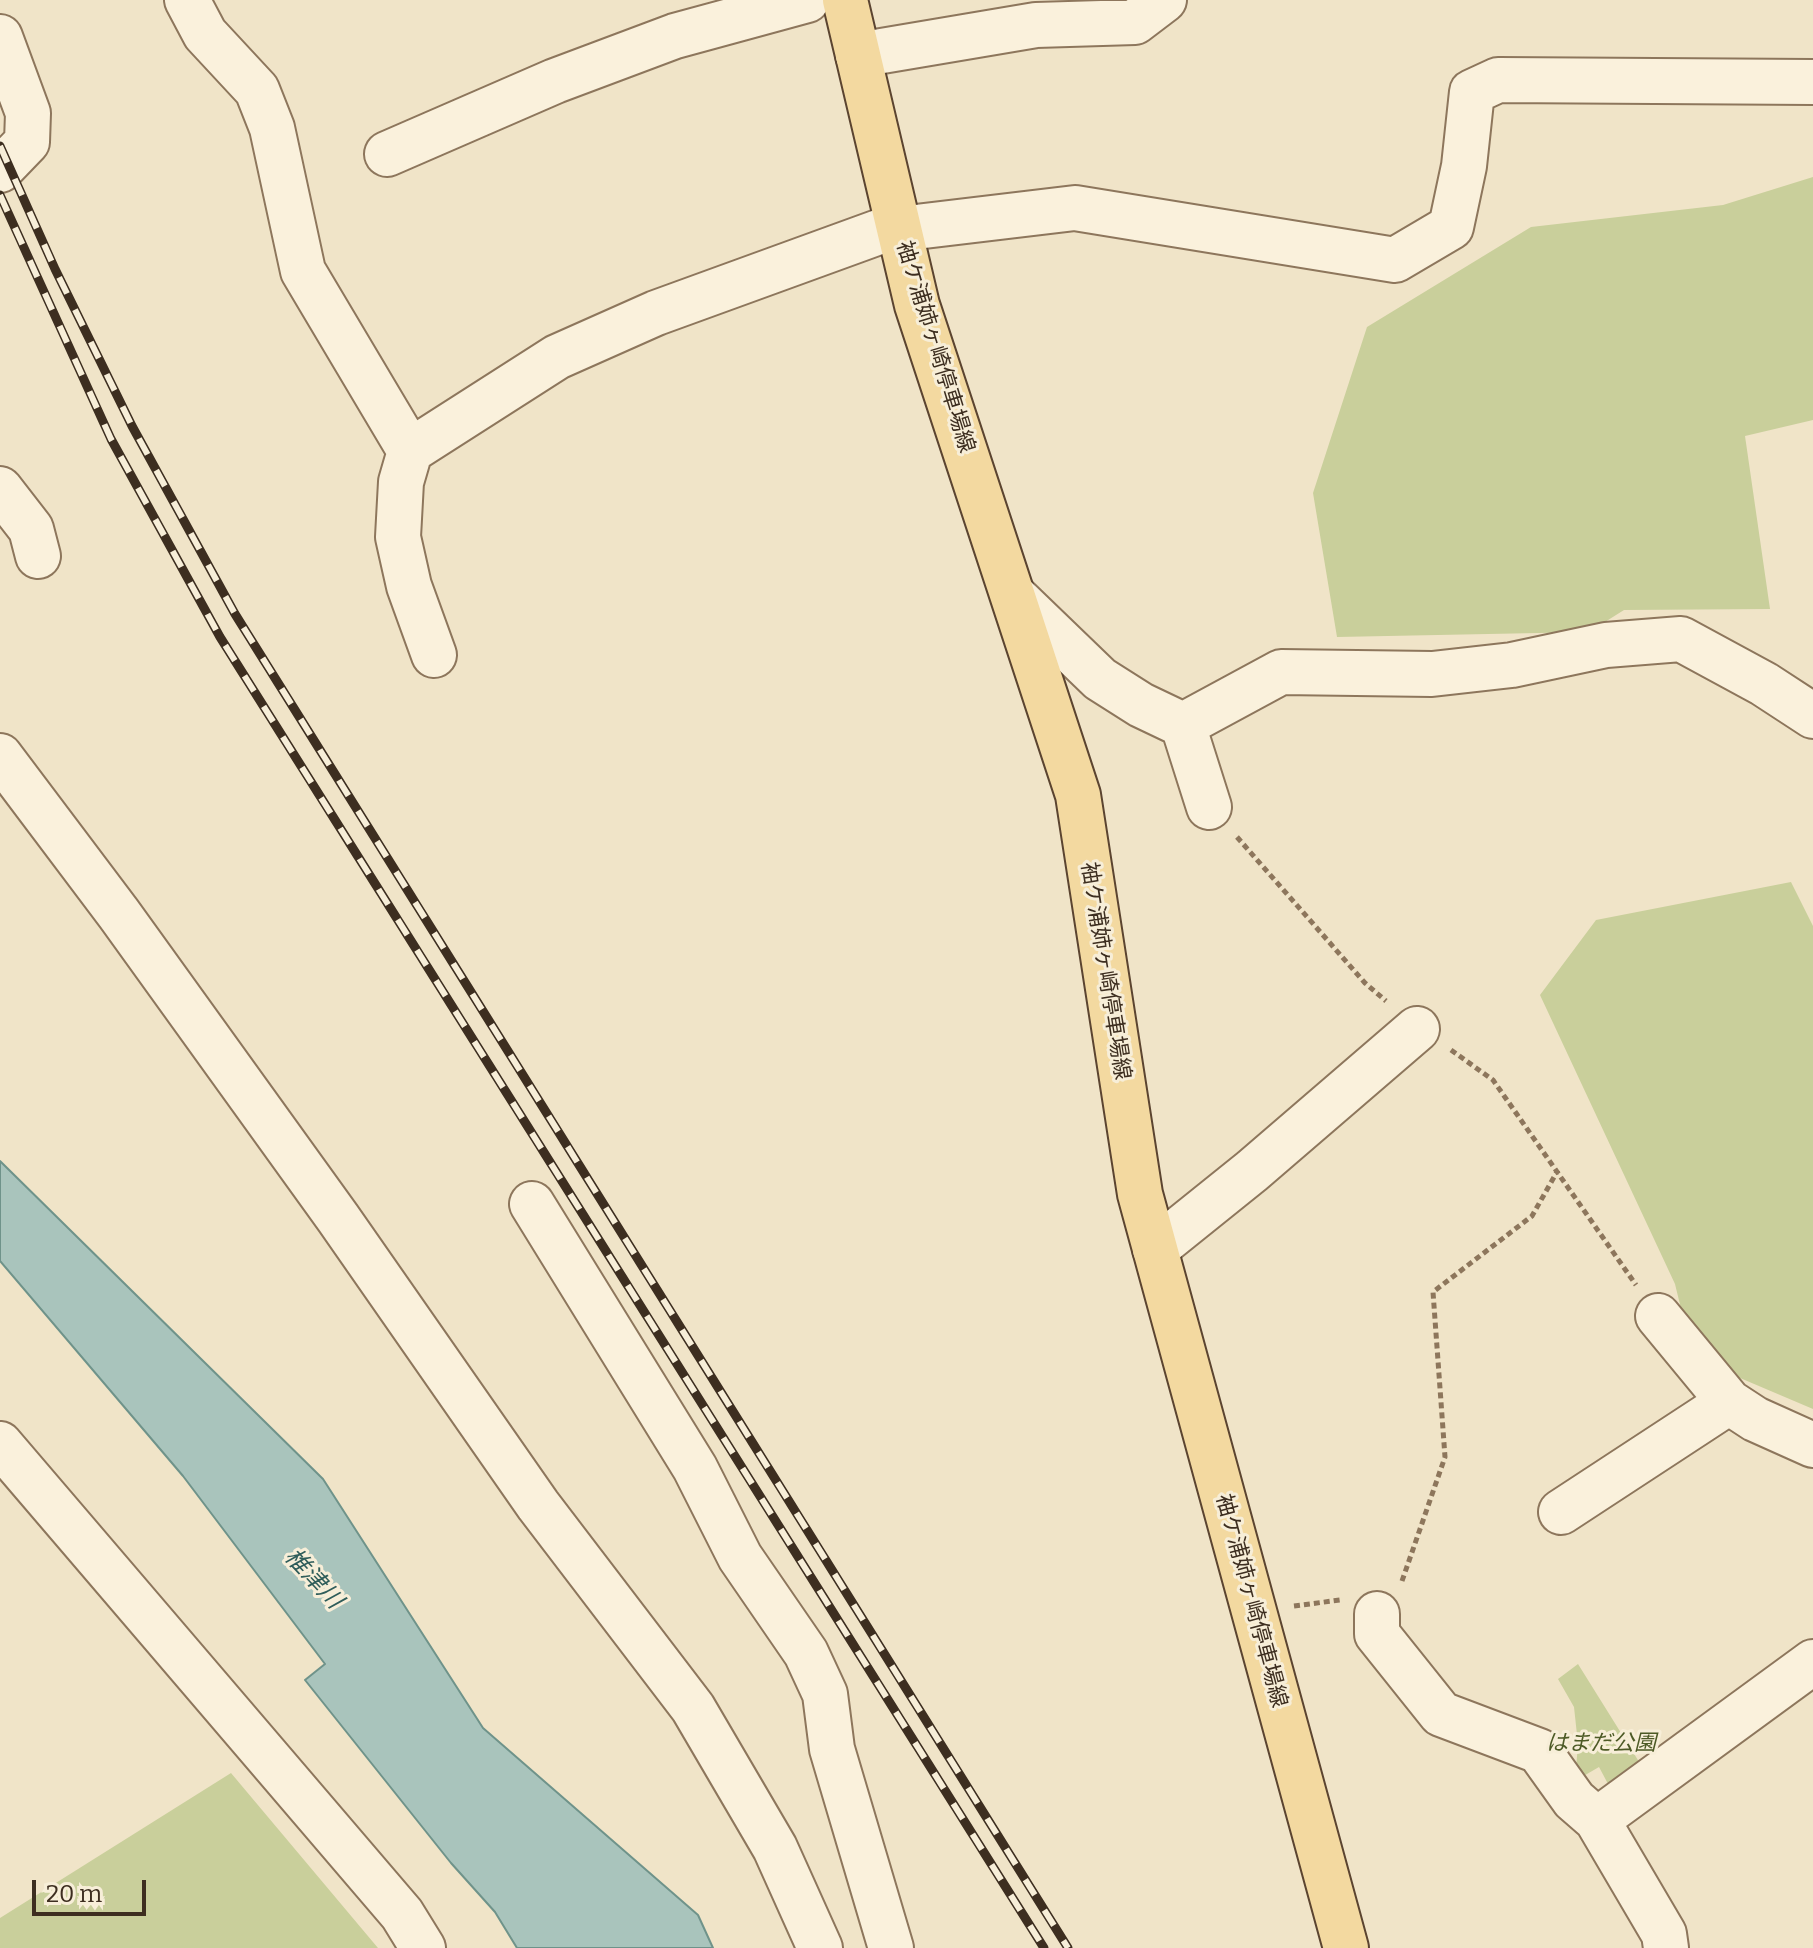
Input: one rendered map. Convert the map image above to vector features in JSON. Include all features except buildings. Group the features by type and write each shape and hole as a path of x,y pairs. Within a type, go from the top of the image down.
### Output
{"main road":[{"name":"袖ケ浦姉ヶ崎停車場線","path":"845,0 917,305 1016,598 1078,795 1140,1194 1346,1948"}],"street":[{"path":"187,0 205,34 257,90 272,128 303,271 410,451"},
{"path":"387,154 555,81 675,36 807,0"},
{"path":"858,55 1036,25 1135,22 1164,0"},
{"path":"0,37 28,113 27,142 0,170"},
{"path":"434,655 409,586 398,537 401,482 410,451 557,357 656,313 899,227 1075,208 1395,260 1451,227 1464,166 1472,92 1498,80 1813,82"},
{"path":"0,489 31,529 38,556"},
{"path":"1016,598 1100,679 1141,705 1183,725 1209,807"},
{"path":"1183,725 1281,672 1432,674 1512,665 1606,645 1681,639 1764,684 1813,716"},
{"path":"0,756 293,1155 538,1505 693,1708 775,1848 820,1948"},
{"path":"1155,1249 1252,1171 1417,1029"},
{"path":"532,1204 695,1468 740,1557 806,1653 825,1694 832,1749 886,1931"},
{"path":"1658,1316 1729,1402 1755,1419 1813,1445"},
{"path":"1561,1512 1729,1402"},
{"path":"0,1444 402,1914 423,1948"},
{"path":"1377,1614 1377,1634 1441,1714 1539,1751 1574,1800 1597,1820 1664,1934 1666,1948"},
{"path":"1597,1820 1813,1662"}],"path":[{"path":"1253,1610 1368,1597 1377,1614 1401,1584 1445,1457 1433,1292 1532,1216 1558,1169"}],"green space":[{"path":"1813,177 1813,420 1745,436 1770,609 1624,610 1589,632 1337,637 1313,493 1367,327 1531,227 1723,205"},
{"path":"1791,882 1813,926 1813,1409 1693,1358 1675,1284 1540,995 1596,920"},
{"name":"はまだ公園","path":"1578,1664 1646,1773 1615,1797 1599,1767 1575,1781 1578,1744 1574,1707 1558,1679"},
{"path":"231,1773 378,1948 0,1948 0,1918"}],"water":[{"name":"椎津川","path":"0,1161 323,1479 483,1728 698,1915 713,1948 517,1948 495,1912 451,1863 305,1680 325,1664 183,1476 0,1261"}],"railway":[{"path":"0,146 55,269 132,426 235,614 1068,1948"},
{"path":"0,195 111,439 220,637 1044,1948"}]}
